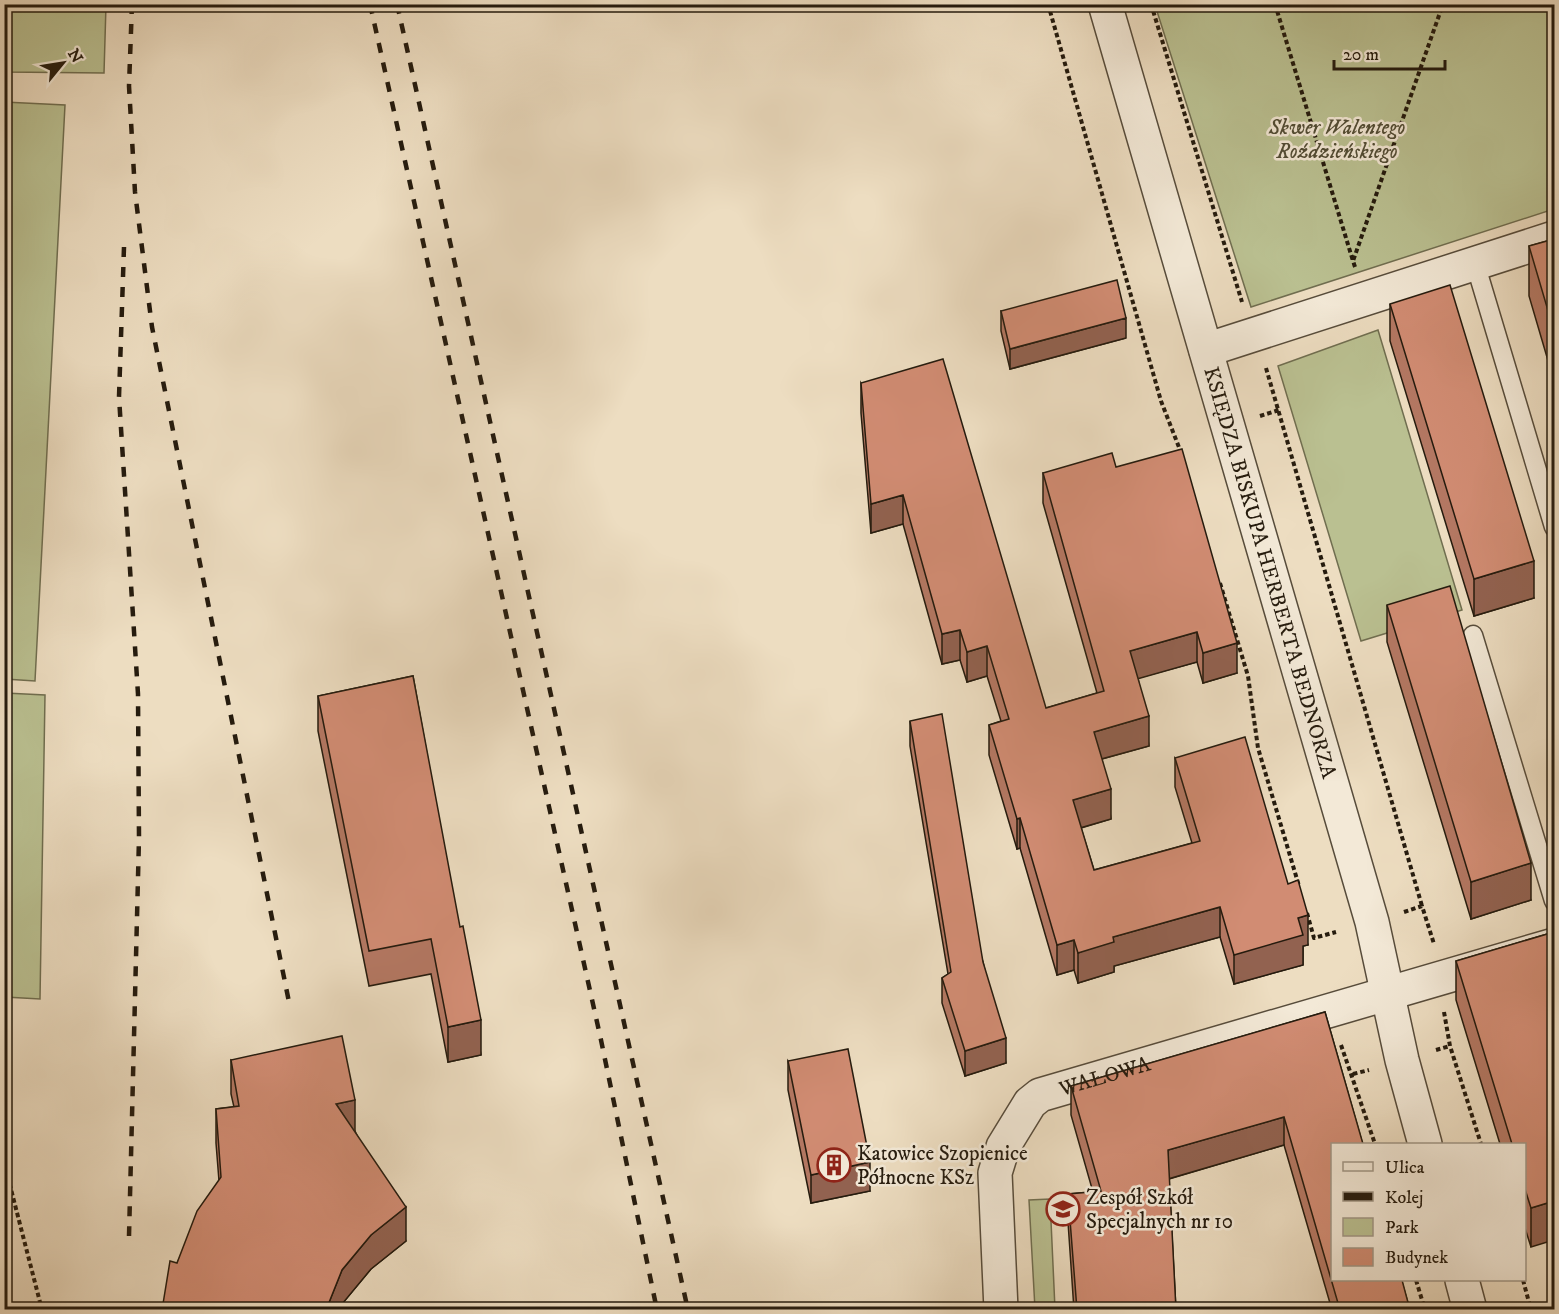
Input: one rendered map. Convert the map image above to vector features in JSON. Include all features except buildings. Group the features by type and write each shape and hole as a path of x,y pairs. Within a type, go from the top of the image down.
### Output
{"street":[{"name":"KSIĘDZA BISKUPA HERBERTA BEDNORZA","path":"1105,4 1372,922 1425,1143"},
{"path":"1206,350 1554,238"},
{"name":"WAŁOWA","path":"1001,1310 995,1173 999,1153 1030,1103 1040,1095 1067,1085 1329,1009 1388,995 1554,945"}],"lane":[{"path":"1475,263 1554,527"},
{"path":"1473,635 1554,901"}],"path":[{"path":"1048,4 1161,401 1185,463"},
{"path":"1150,4 1279,410 1435,950 1431,962 1450,1046 1481,1143"},
{"path":"1275,4 1356,271"},
{"path":"1353,261 1443,4"},
{"path":"1218,575 1248,676 1258,748 1301,893"},
{"path":"1304,904 1314,938 1346,928"},
{"path":"1395,914 1422,906"},
{"path":"1336,932 1338,939"},
{"path":"1329,1009 1375,1143"},
{"path":"4,1162 42,1310"},
{"path":"1416,1281 1425,1310"},
{"path":"1522,1281 1531,1310"}],"green space":[{"path":"5,4 106,5 104,73 5,72"},
{"name":"Skwer Walentego Roździeńskiego","path":"1155,5 1554,5 1554,209 1251,307"},
{"path":"4,102 65,105 35,681 5,679"},
{"path":"1378,330 1462,610 1361,641 1278,366"},
{"path":"5,693 45,695 40,999 5,997"},
{"path":"1050,1199 1055,1309 1035,1309 1029,1200"}],"railway":[{"path":"132,4 129,86 135,192 152,327 289,1002"},
{"path":"370,4 601,1040 657,1310"},
{"path":"397,4 688,1310"},
{"path":"124,247 119,397 138,694 139,838 129,1236"}],"place":[{"name":"Katowice Szopienice Północne KSz","path":"834,1165"},
{"name":"Zespół Szkół Specjalnych nr 10","path":"1063,1209"}]}
